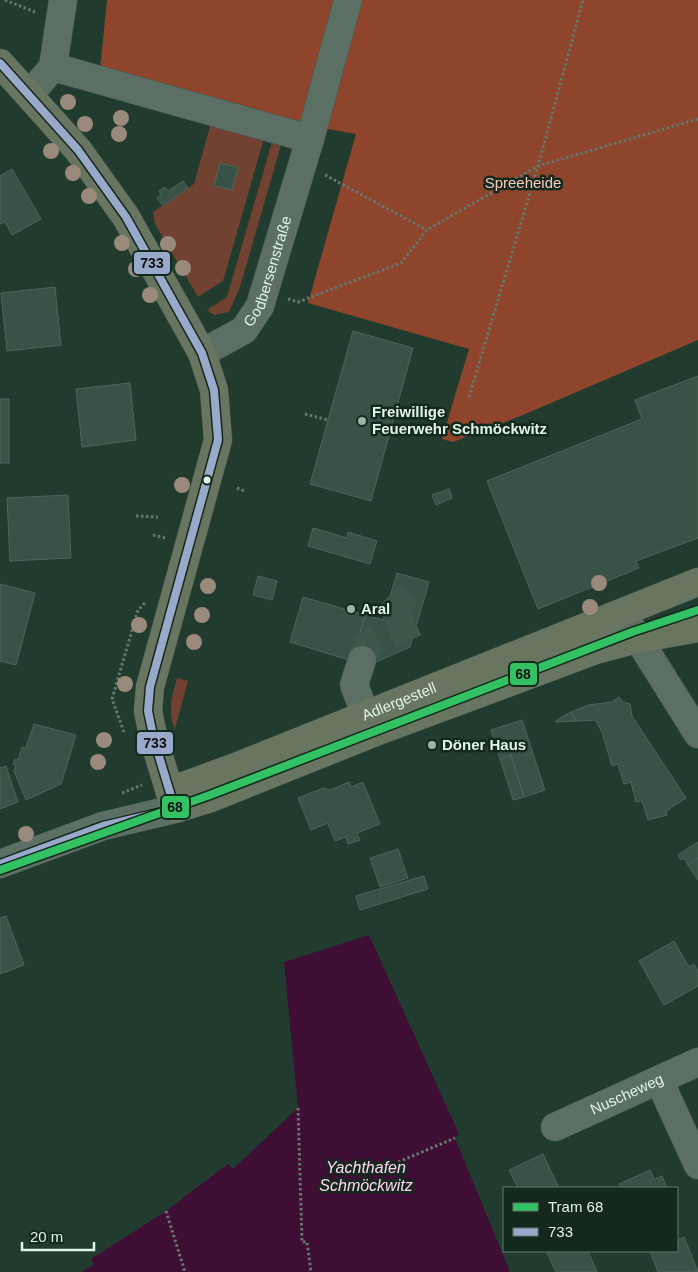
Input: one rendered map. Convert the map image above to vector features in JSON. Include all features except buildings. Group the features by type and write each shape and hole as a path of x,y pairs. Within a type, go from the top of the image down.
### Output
{"main road":[{"path":"0,63 30,94 82,156 121,210 202,352 214,390 218,440 152,680 148,711 172,800"},
{"name":"Adlergestell","path":"172,800 211,798 369,724 622,613 698,582"},
{"name":"Adlergestell","path":"369,724 637,640 698,628"}],"street":[{"name":"Godbersenstraße","path":"202,352 244,330 260,306 307,151 348,0"},
{"path":"30,94 53,67 62,9"},
{"path":"53,67 307,151"},
{"path":"622,613 637,640 698,734"},
{"path":"362,660 354,685 369,724"},
{"name":"Adlergestell","path":"0,864 172,800"},
{"name":"Nuscheweg","path":"555,1127 698,1062"},
{"path":"659,1080 698,1165"}],"path":[{"path":"5,0 24,9 62,9"},
{"path":"469,398 538,166 583,0"},
{"path":"265,292 298,302 401,263 427,230 538,166 698,119"},
{"path":"307,151 427,230"},
{"path":"305,414 328,420"},
{"path":"237,488 244,490"},
{"path":"136,516 158,517"},
{"path":"153,535 170,540"},
{"path":"298,1108 302,1242 307,1242 311,1272"},
{"path":"389,1166 455,1138"},
{"path":"166,1211 185,1272"}],"shaded area":[{"path":"211,123 264,138 223,281 198,297 155,224 153,212 194,184"},
{"path":"272,142 281,145 240,287 229,312 214,315 207,310 227,297"},
{"path":"177,678 188,681 175,729 171,710"}],"green space":[{"name":"Spreeheide","path":"107,0 698,0 698,340 523,415 453,442 442,439 469,349 308,303 356,134 265,118 100,70"}],"water":[{"name":"Yachthafen Schmöckwitz","path":"369,935 459,1134 455,1138 510,1272 81,1272 94,1265 91,1259 166,1211 228,1164 233,1169 298,1108 284,962"}],"tunnel":[{"path":"362,660 367,644 417,622 390,595"}],"tram line":[{"name":"68","path":"0,870 210,795 632,632 698,610"}],"transit line":[{"name":"733","path":"0,63 78,150 126,217 202,353 214,390 218,440 150,687 148,711 154,740 175,809 103,826 0,864"}],"place":[{"name":"Freiwillige Feuerwehr Schmöckwitz","path":"362,421"},
{"name":"Aral","path":"351,609"},
{"name":"Döner Haus","path":"432,745"}]}
